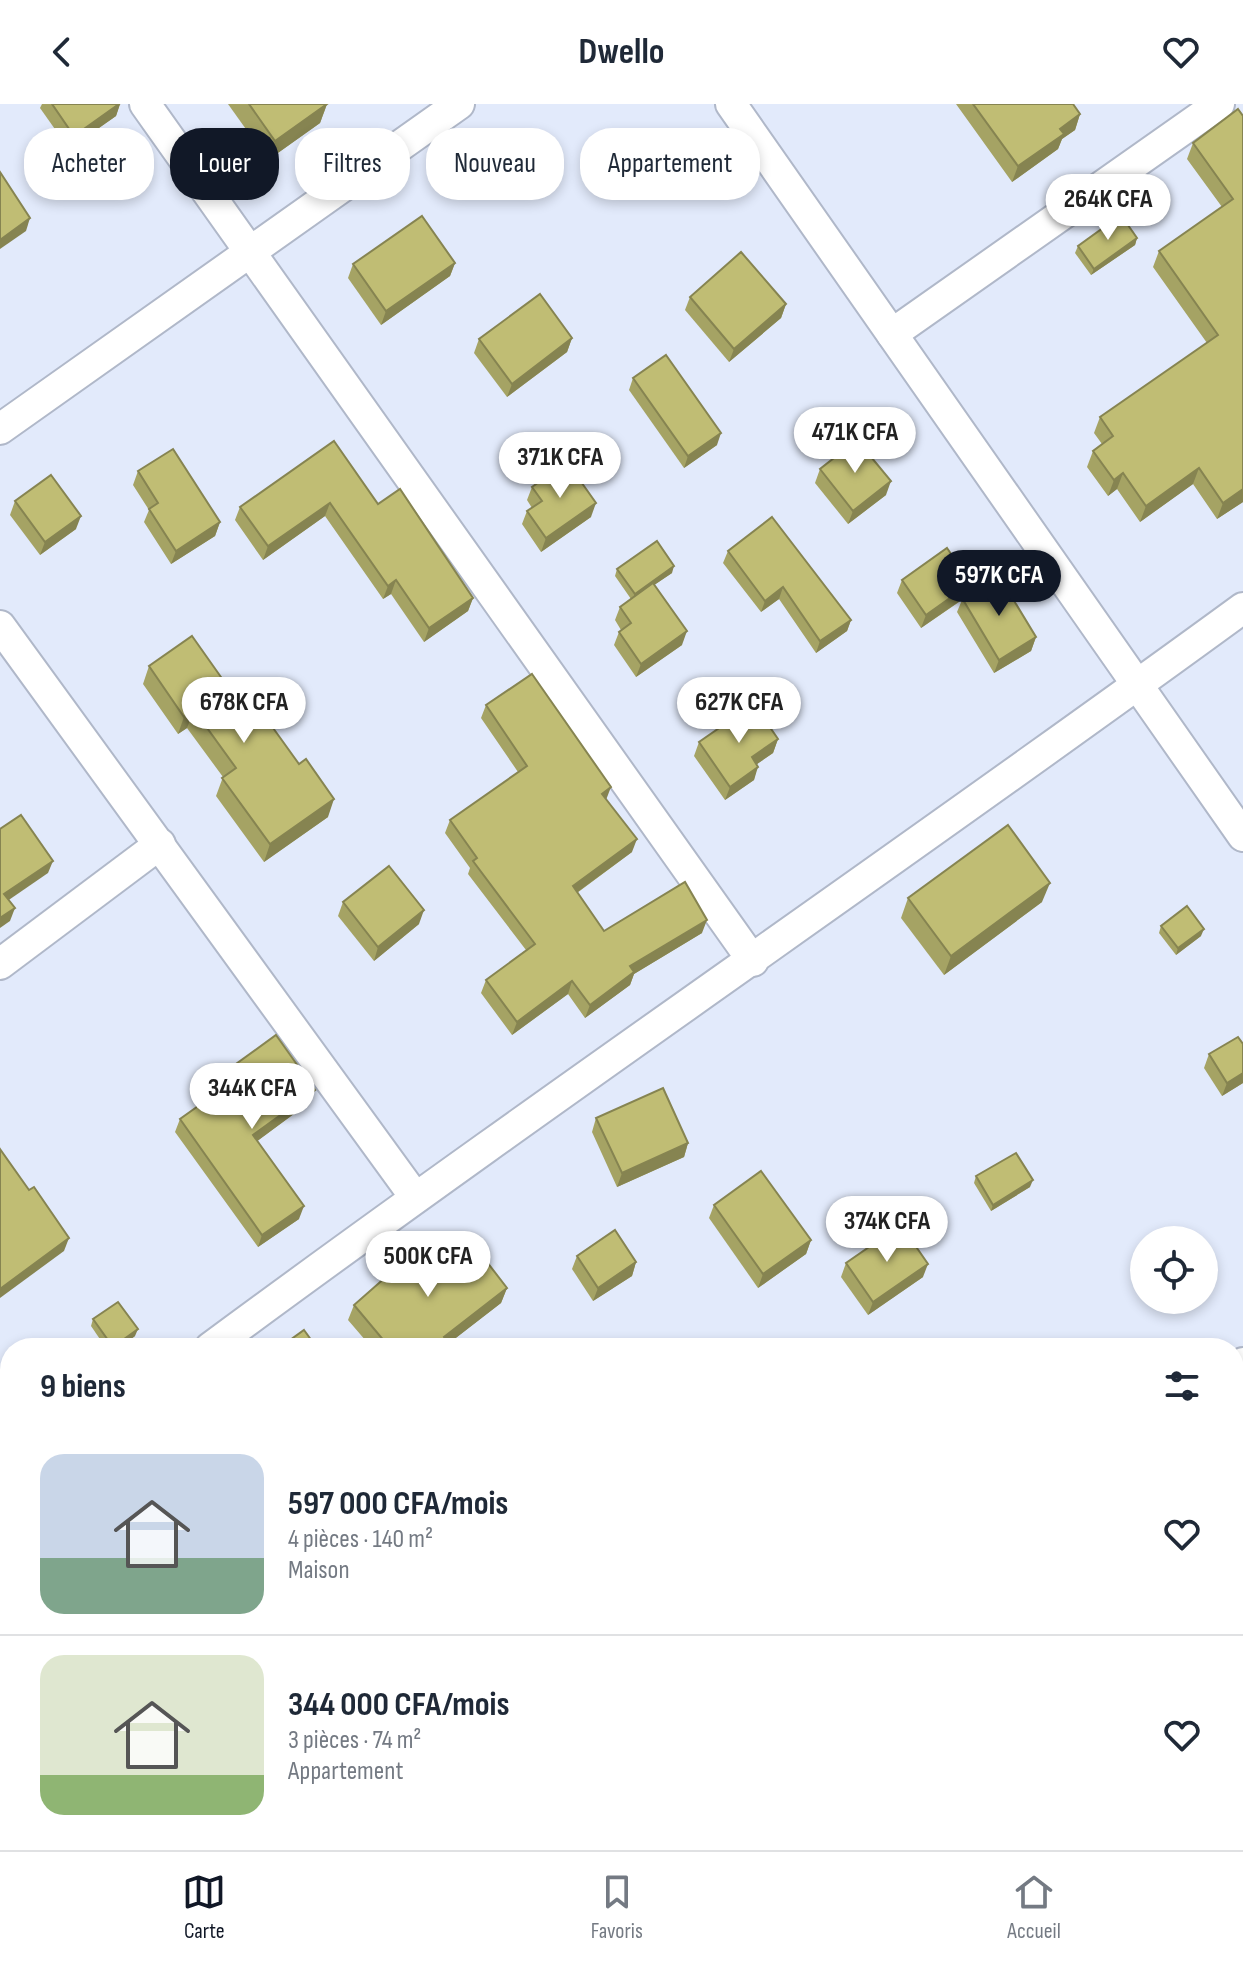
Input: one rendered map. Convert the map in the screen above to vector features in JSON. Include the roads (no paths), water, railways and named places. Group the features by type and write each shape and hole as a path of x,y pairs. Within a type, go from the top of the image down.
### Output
{"street":[{"path":"145,104 753,961"},
{"path":"0,429 459,104"},
{"path":"731,104 1243,836"},
{"path":"892,334 1219,104"},
{"path":"224,1338 415,1197 753,961 1243,608"},
{"path":"0,626 415,1197"},
{"path":"0,964 160,844"}]}
